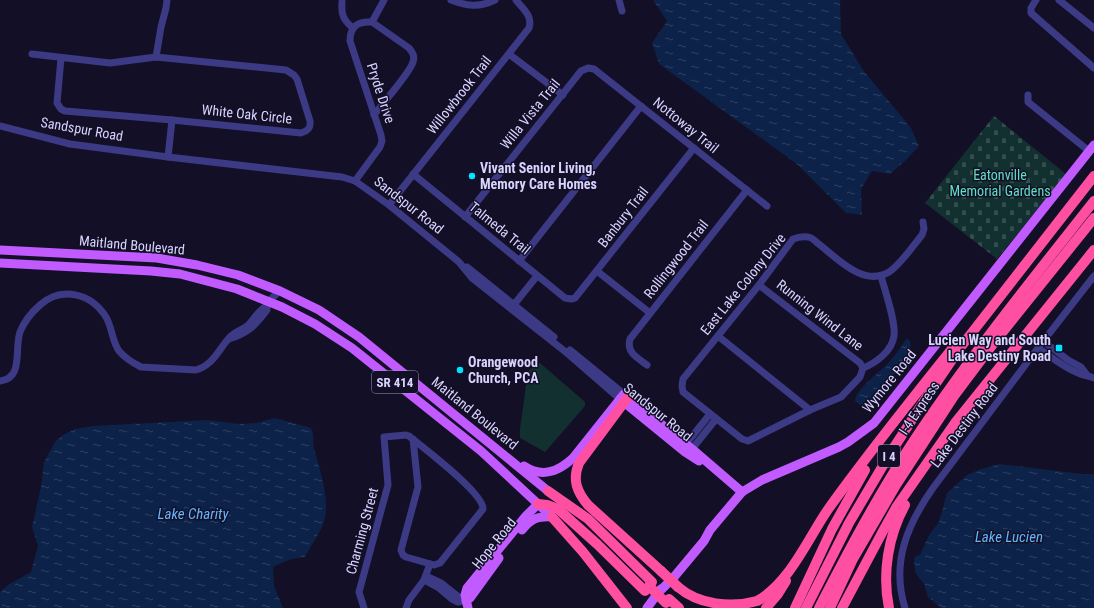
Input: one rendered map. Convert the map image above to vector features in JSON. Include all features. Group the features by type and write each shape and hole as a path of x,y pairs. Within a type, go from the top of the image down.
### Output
{"highway":[{"name":"I 4","path":"806,608 850,523 891,452 928,395 960,348 1094,176"},
{"name":"I-4 Express","path":"819,608 876,501 944,396 999,322 1094,201"},
{"name":"I-4 Express","path":"830,608 853,559 896,485 954,396 992,344 1094,218"},
{"name":"I 4","path":"842,608 882,531 897,506 955,423 1094,250"},
{"path":"624,398 578,463 576,471 576,485 580,494 588,505 678,587 694,599 707,604 725,607 740,607 756,602 771,592 795,561 828,510 891,425 963,336 986,314"},
{"path":"889,608 886,579 888,556 896,525 900,514 955,423"},
{"path":"795,608 843,506 891,425"},
{"name":"Maitland Boulevard","path":"548,491 598,534 666,605 679,608"},
{"path":"538,504 547,504 558,509 597,544 649,586"},
{"name":"Maitland Boulevard","path":"552,517 583,552 627,608"},
{"path":"766,608 778,594 795,561"}],"main road":[{"name":"Wymore Road","path":"647,608 704,541 710,530 742,492 762,480 839,447 874,423 1091,148"},
{"name":"Maitland Boulevard","path":"0,250 157,258 211,268 238,275 276,289 318,310 359,337 548,491"},
{"name":"Maitland Boulevard","path":"0,263 151,271 180,274 237,289 315,324 352,348 481,451 552,517"},
{"name":"Sandspur Road","path":"624,398 742,492"},
{"path":"483,438 527,468 542,473 551,472 559,469 573,458 624,398"},
{"name":"Hope Road","path":"466,603 465,595 470,585 525,517 538,504"},
{"name":"Hope Road","path":"466,603 482,580 529,521 544,516 552,517"}],"street":[{"path":"156,57 167,0"},
{"path":"372,22 384,0"},
{"path":"450,0 472,6 485,5 495,0"},
{"name":"Willowbrook Trail","path":"389,205 529,28 531,22 529,16 516,0"},
{"path":"619,0 622,10"},
{"path":"1059,0 1094,28"},
{"path":"342,2 342,16 353,28 358,23 372,22 409,48 413,53 414,57 411,68 374,115"},
{"path":"1035,2 1031,8 1031,13 1094,68"},
{"name":"Pryde Drive","path":"353,28 350,33 350,41 382,141 380,147 354,181"},
{"name":"White Oak Circle","path":"32,54 110,63 156,57 286,70 297,79 311,126 306,132 301,133 65,111 61,109 57,103 61,58"},
{"path":"509,54 563,95"},
{"name":"Willa Vista Trail","path":"465,217 581,71 588,68"},
{"name":"Nottoway Trail","path":"588,68 594,69 767,206"},
{"path":"1028,95 1028,102 1091,148"},
{"path":"519,260 641,106"},
{"path":"168,157 172,120"},
{"name":"Sandspur Road","path":"0,126 65,143 168,157 342,177 354,181 389,205 459,262 475,273 572,358 624,398"},
{"name":"Banbury Trail","path":"571,300 575,298 597,271 694,148"},
{"name":"Talmeda Trail","path":"413,174 537,276 565,298 571,300"},
{"name":"Rollingwood Trail","path":"647,366 630,352 628,346 630,339 747,190"},
{"path":"688,448 713,416 742,439 748,441 810,410 841,397 860,377 863,368 874,364 885,353 892,342 894,336 894,325 881,276 896,266 922,235 924,229 923,222"},
{"name":"East Lake Colony Drive","path":"713,416 684,392 682,386 683,379 759,285 793,239 801,236 809,237 847,267 859,274 881,276"},
{"path":"597,271 650,313"},
{"path":"512,306 537,276"},
{"name":"Lake Destiny Road","path":"905,608 900,588 900,567 903,547 912,522 933,488 1043,341 1094,276"},
{"name":"Running Wind Lane","path":"759,285 860,363 863,368"},
{"path":"0,381 6,380 12,376 16,369 20,332 29,316 40,304 53,297 65,294 78,295 91,300 98,306 110,326 114,342 119,351 134,364 141,367 196,370 209,364 228,339 249,331 257,323 268,310 268,304 276,289"},
{"name":"Sandspur Road","path":"512,306 570,350 624,398"},
{"path":"718,336 810,410"},
{"path":"1043,341 1068,360 1081,367 1090,377"},
{"path":"1038,348 1078,374 1090,377"},
{"name":"Charming Street","path":"364,608 359,592 388,485 384,437 406,435 413,439"},
{"path":"413,439 456,475 484,506 481,512 440,563 434,566 406,557 401,550 418,487 413,439"},
{"path":"406,608 409,600 425,578 430,564"},
{"path":"425,578 441,583 466,603"}],"green space":[{"name":"Eatonville Memorial Gardens","path":"994,116 1066,174 997,259 925,203"},
{"path":"540,363 585,402 585,406 545,452 520,438 528,371"}],"water":[{"path":"653,0 840,0 841,34 863,70 911,128 919,146 890,174 872,171 861,189 862,215 846,213 798,165 659,64 652,43 667,21"},
{"path":"907,338 910,341 911,352 906,361 868,404 864,406 860,405 855,401 856,396 864,385 897,353"},
{"name":"Lake Charity","path":"275,418 311,428 314,449 326,499 325,518 322,527 305,557 291,559 273,567 274,586 283,608 0,608 0,592 8,585 31,572 38,546 32,527 41,487 44,462 55,442 63,435 75,429 93,426 207,420 239,424 256,423"},
{"name":"Lake Lucien","path":"999,464 1082,474 1094,474 1094,608 941,608 928,597 924,584 915,572 914,559 916,556 920,555 929,535 939,522 947,493 967,475"}],"place":[{"name":"Vivant Senior Living, Memory Care Homes","path":"472,176"},
{"name":"Lucien Way and South Lake Destiny Road","path":"1059,348"},
{"name":"Orangewood Church, PCA","path":"460,370"}]}
